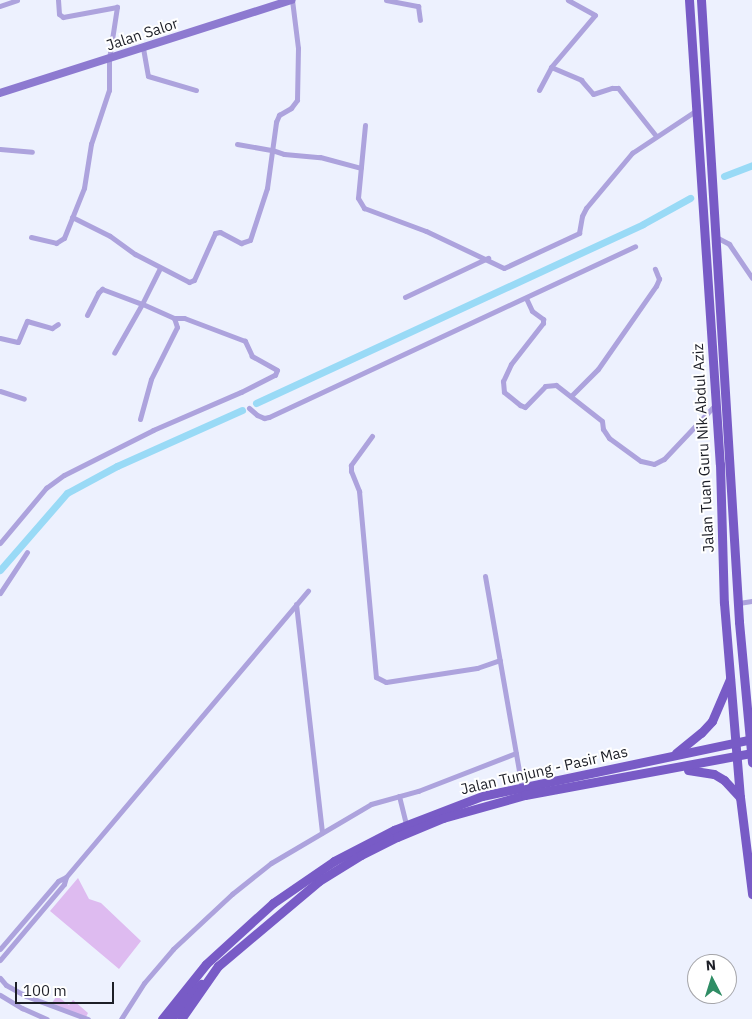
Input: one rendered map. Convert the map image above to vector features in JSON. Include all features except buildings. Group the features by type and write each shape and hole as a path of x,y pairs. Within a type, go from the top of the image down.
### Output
{"main road":[{"name":"Jalan Salor","path":"0,93 292,0"},
{"name":"Jalan Tuan Guru Nik Abdul Aziz","path":"689,0 698,110 700,181 723,516 724,603 740,797 752,894"},
{"name":"Jalan Tuan Guru Nik Abdul Aziz","path":"701,0 743,678 752,756"},
{"path":"743,678 752,693"},
{"path":"674,755 702,733 712,721 730,679"},
{"name":"Jalan Tunjung - Pasir Mas","path":"166,1018 206,964 273,903 349,852 406,824 482,796 522,786 751,740"},
{"name":"Jalan Tunjung - Pasir Mas","path":"181,1019 218,966 319,881 360,855 397,837 443,818 493,803 555,789 737,756 752,756"},
{"path":"676,768 714,774 724,780 740,797"},
{"path":"156,1019 166,1018 218,966"}],"street":[{"path":"0,6 17,0"},
{"path":"31,237 51,242 61,241 84,188 91,144 108,90 109,59 116,7 63,17 59,14 58,0"},
{"path":"72,217 110,236 135,254 160,268 192,282 215,234 220,232 241,243 250,240 267,188 279,115 291,108 297,100 298,48 292,0"},
{"path":"386,0 418,6 420,20"},
{"path":"539,90 551,67 595,15 568,0"},
{"path":"143,48 148,76 196,90"},
{"path":"551,67 581,80 593,94 618,88 656,136"},
{"path":"364,125 358,198 364,208 426,230 488,258 504,268 579,233 582,216 586,208 632,153 698,110"},
{"path":"237,144 284,154 320,157 361,168"},
{"path":"0,149 32,152"},
{"path":"716,237 729,244 752,278"},
{"path":"249,408 264,418 269,417 635,246"},
{"path":"405,297 488,258"},
{"path":"114,353 160,268"},
{"path":"571,396 598,369 656,286 659,279 655,269"},
{"path":"0,543 46,488 64,475 153,430 242,392 275,375 277,370 252,356 245,341 184,318 174,318 102,289 87,315"},
{"path":"526,298 529,307 543,318 543,323 511,364 503,381 504,392 520,405 525,407 548,384 556,385 602,421 604,432 609,438 641,461 654,464 664,459 716,404"},
{"path":"140,419 151,379 176,327 174,318"},
{"path":"0,338 18,342 27,321 52,328 58,324"},
{"path":"0,391 24,399"},
{"path":"372,436 351,465 351,471 358,484 359,491 376,677 386,682 477,668 500,660"},
{"path":"0,593 27,552"},
{"path":"485,576 522,786"},
{"path":"0,949 58,881 66,877 308,591"},
{"path":"738,603 752,601"},
{"path":"296,604 322,833"},
{"path":"121,1019 157,967 226,899 271,863 371,804 418,791 516,753"},
{"path":"399,796 406,824"},
{"path":"0,960 64,884 66,877"},
{"path":"0,978 6,985 26,996 88,1019"},
{"path":"0,997 47,1019"}],"shaded area":[{"path":"78,878 89,899 101,903 141,941 119,969 50,911"},
{"path":"57,996 69,1005 73,1000 88,1013 86,1017 51,1004"}],"waterway":[{"path":"724,176 752,165"},
{"path":"256,403 643,224 690,198"},
{"path":"0,570 67,493 117,466 242,410"}]}
